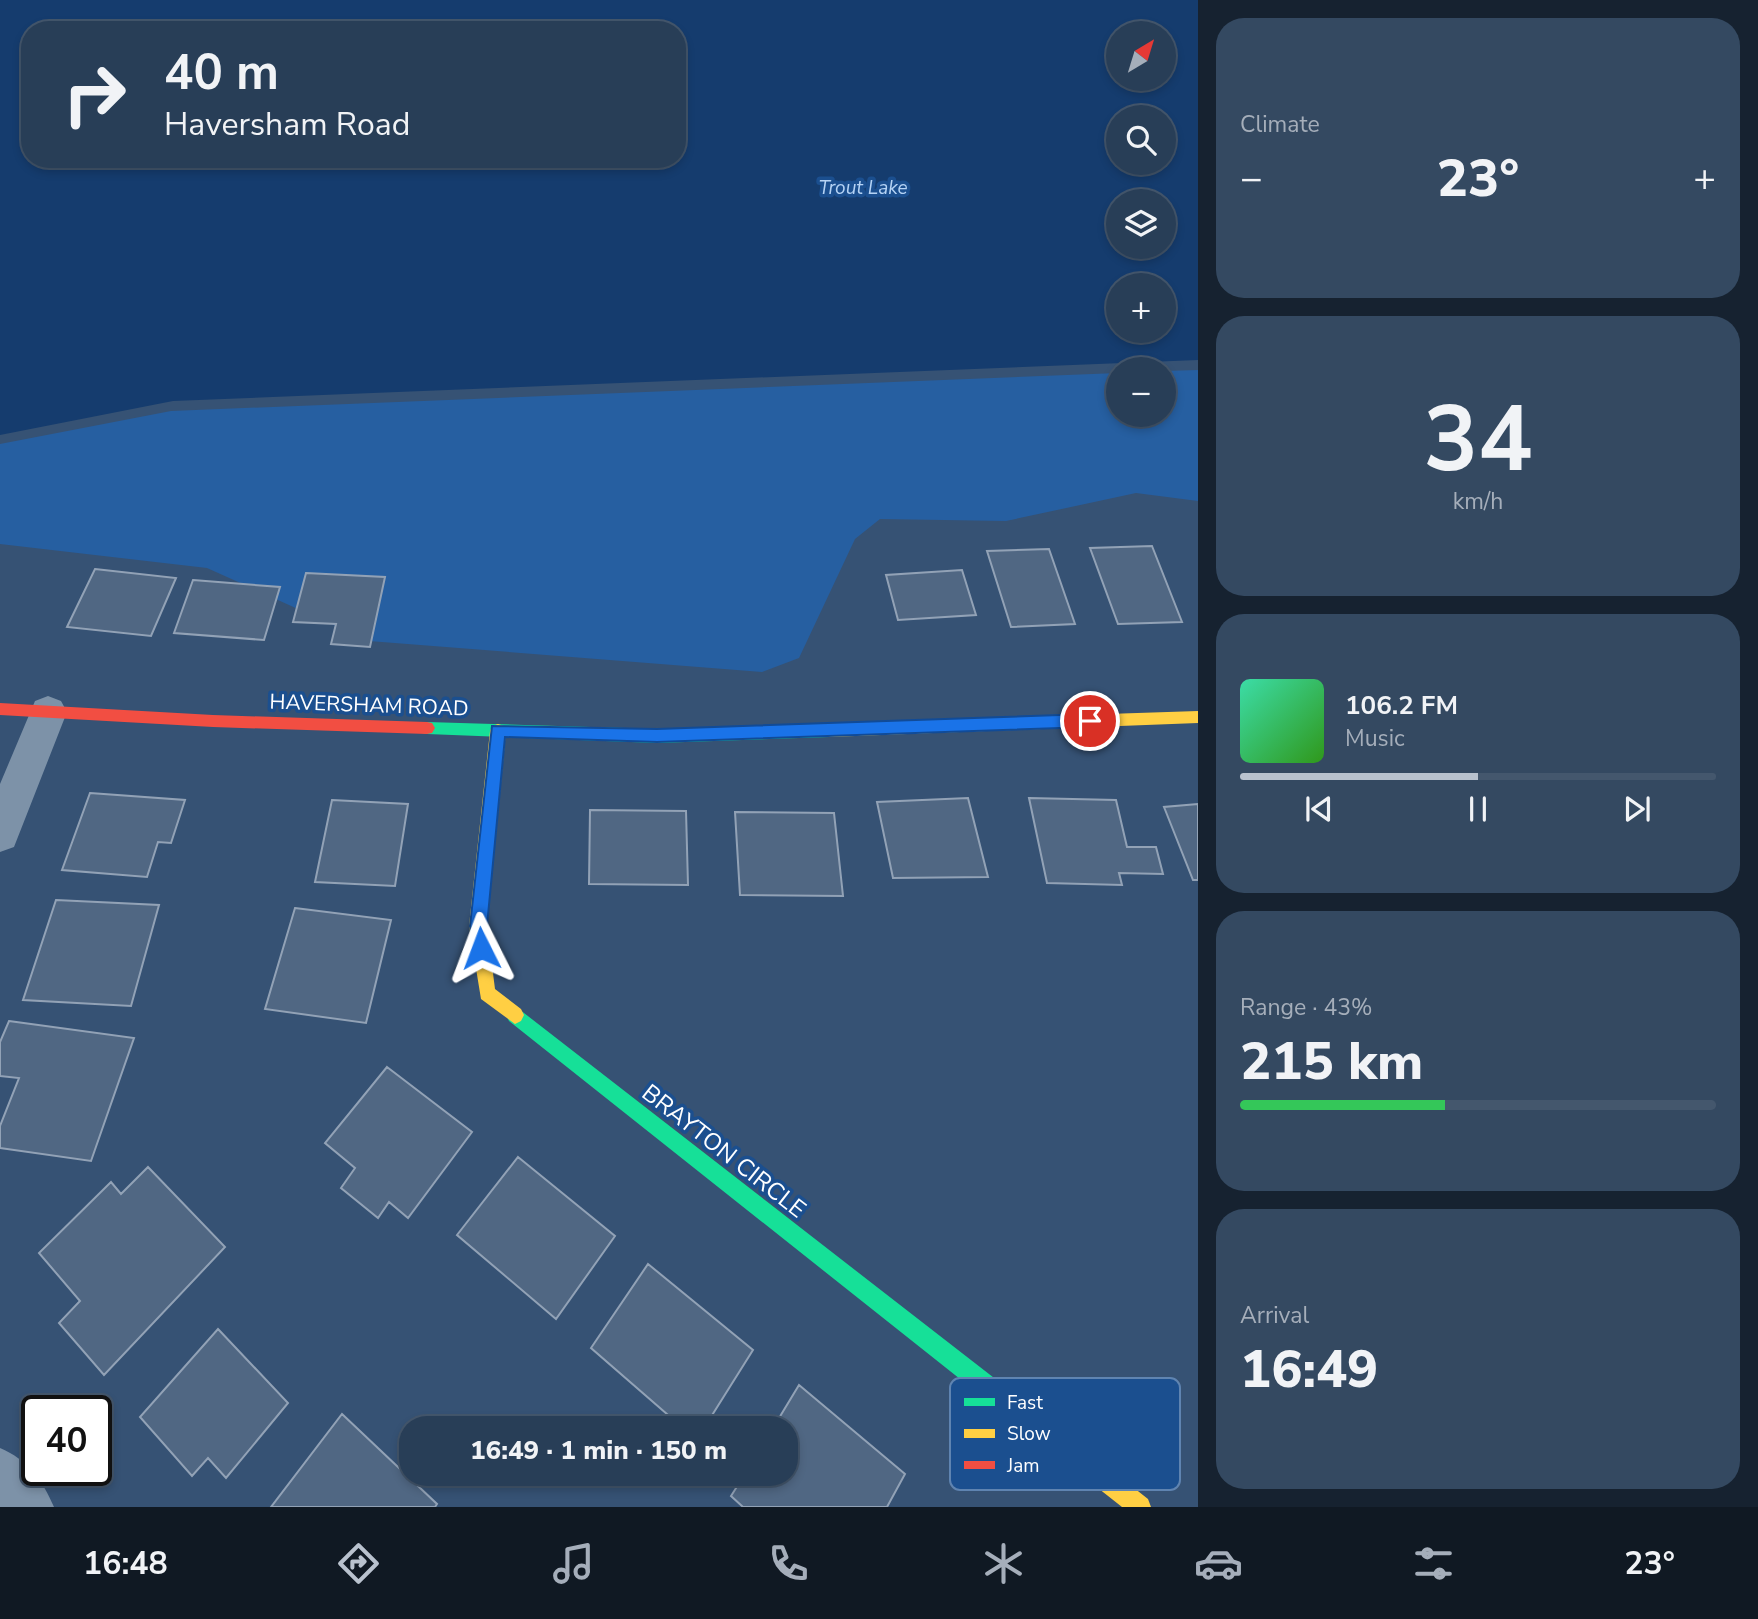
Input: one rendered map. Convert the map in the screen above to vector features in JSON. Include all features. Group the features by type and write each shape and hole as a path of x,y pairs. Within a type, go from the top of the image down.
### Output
{"street":[{"name":"HAVERSHAM ROAD","path":"0,709 213,721 657,736 1198,717"},
{"path":"0,834 48,712"},
{"name":"BRAYTON CIRCLE","path":"498,731 478,926 487,993 976,1378"},
{"path":"0,1475 27,1507"},
{"name":"BRAYTON CIRCLE","path":"1118,1490 1140,1507"}],"shaded area":[{"path":"1198,370 1198,501 1136,493 1006,521 880,519 855,539 799,658 762,672 369,641 207,568 0,544 0,444 171,411 1106,373 1106,427 1176,427 1176,371"}],"water":[{"name":"Trout Lake","path":"0,0 1198,0 1198,360 1176,361 1176,357 1106,357 1106,364 173,401 0,435"}],"building":[{"path":"1152,546 1182,622 1118,624 1090,548"},
{"path":"1049,549 1075,624 1011,627 987,551"},
{"path":"95,569 176,578 151,636 67,627"},
{"path":"962,570 976,615 898,620 886,575"},
{"path":"306,573 385,577 370,647 331,644 336,624 293,622"},
{"path":"193,580 280,587 264,640 174,633"},
{"path":"90,793 185,800 171,843 158,842 147,877 62,870"},
{"path":"968,798 988,877 893,878 877,802"},
{"path":"1029,798 1116,800 1127,847 1156,847 1163,874 1119,873 1122,885 1047,883"},
{"path":"332,800 408,804 395,886 315,882"},
{"path":"1198,804 1198,880 1193,880 1164,807"},
{"path":"590,810 686,811 688,885 589,884"},
{"path":"735,812 834,813 843,896 740,895"},
{"path":"56,900 159,905 131,1006 23,1000"},
{"path":"295,908 391,920 366,1023 265,1009"},
{"path":"9,1021 134,1038 91,1161 0,1148 0,1126 19,1078 0,1076 0,1042"},
{"path":"387,1067 472,1132 408,1218 389,1202 378,1218 341,1188 355,1168 325,1143"},
{"path":"518,1157 615,1236 556,1319 457,1235"},
{"path":"148,1167 225,1247 104,1375 59,1323 80,1301 39,1253 111,1182 121,1194"},
{"path":"648,1264 753,1350 712,1416 669,1416 591,1348"},
{"path":"218,1329 288,1403 226,1478 208,1458 192,1476 140,1417"},
{"path":"799,1385 905,1474 887,1507 743,1507 731,1496 737,1486 798,1486 798,1416 780,1416"},
{"path":"342,1414 399,1468 399,1486 418,1486 437,1504 435,1507 271,1507"}],"traffic: fast":[{"path":"427,728 657,736 829,730"},
{"path":"515,1015 976,1378"}],"traffic: slow":[{"path":"829,730 1198,717"},
{"path":"498,731 478,926 487,993 515,1015"},
{"path":"1118,1490 1140,1507"}],"traffic: jam":[{"path":"0,709 213,721 427,728"}],"route":[{"path":"481,948 478,926 498,731 657,736 1090,721"}]}
